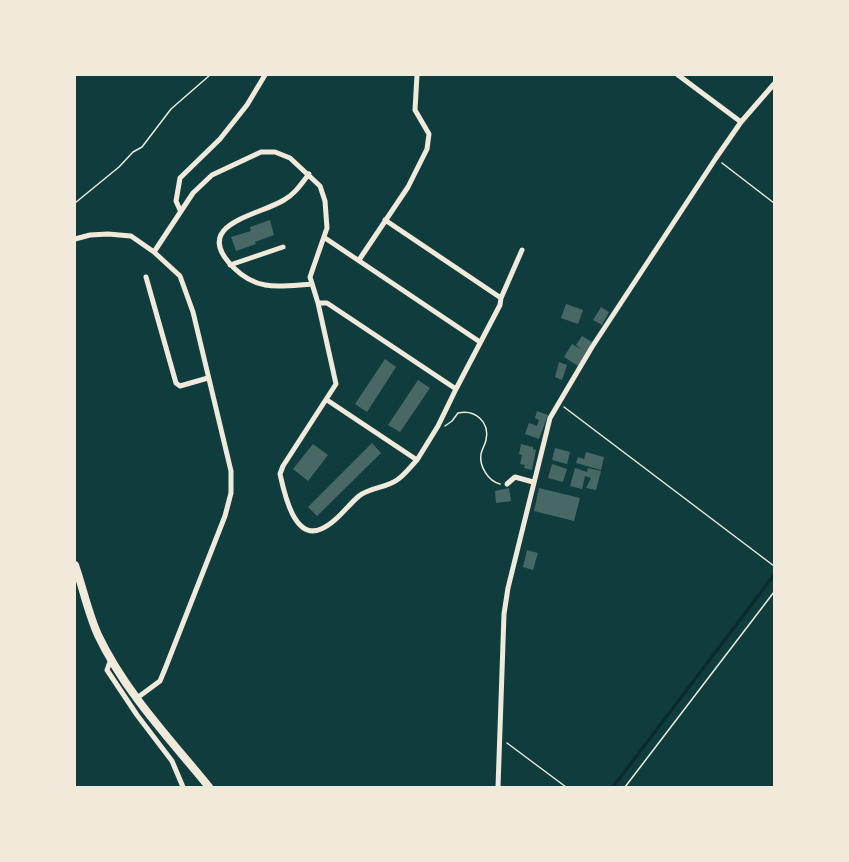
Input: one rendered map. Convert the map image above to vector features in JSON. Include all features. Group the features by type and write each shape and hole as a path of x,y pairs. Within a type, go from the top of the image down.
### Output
{"main road":[{"path":"75,565 97,633 111,659 137,698 209,787"}],"street":[{"path":"180,210 176,201 180,178 220,139 247,105 265,75"},
{"path":"359,260 416,174 430,141 428,130 415,110 417,75"},
{"path":"678,75 741,122"},
{"path":"498,787 504,614 547,426 592,347 716,158 741,122 774,84"},
{"path":"154,252 180,210 201,184 212,175 261,152 283,154 309,174 320,186 327,217 325,238 312,269 312,284 336,384 280,474 296,522 312,531 320,530 330,523 360,495 398,479 417,460 438,426 500,305 522,249"},
{"path":"309,174 283,201 227,225 220,243 231,265 244,277 260,285 312,284"},
{"path":"385,220 501,298"},
{"path":"75,239 108,234 131,236 154,252 180,276 193,312 231,471 231,493 217,538 165,669 159,681 137,698"},
{"path":"325,238 480,342"},
{"path":"231,265 283,247"},
{"path":"146,277 176,383 180,386 208,378"},
{"path":"318,303 327,303 456,389"},
{"path":"327,400 417,460"},
{"path":"507,484 515,477 533,482"},
{"path":"111,659 107,670 172,761 183,787"}],"path":[{"path":"201,75 209,75"},
{"path":"75,203 119,167 133,152 142,147 171,109 209,75"},
{"path":"716,158 774,203"},
{"path":"559,403 774,566"},
{"path":"438,426 447,427 458,413 464,412 480,416 486,436 481,455 484,470 495,483 507,484"},
{"path":"625,787 774,592"},
{"path":"499,738 566,787"}],"building":[{"path":"270,220 274,235 236,251 231,237 251,231 250,227"},
{"path":"566,304 583,310 578,324 561,318"},
{"path":"601,307 609,312 602,325 593,320"},
{"path":"582,336 592,342 578,366 564,357 572,344 582,350 576,345"},
{"path":"385,359 396,367 367,412 355,404"},
{"path":"559,362 567,365 562,380 555,377"},
{"path":"418,380 430,388 400,432 388,425"},
{"path":"537,411 548,415 539,439 525,434 529,423 537,426 539,420 535,418"},
{"path":"372,443 381,453 317,516 308,507"},
{"path":"313,444 328,455 308,481 293,469"},
{"path":"521,444 536,450 532,470 520,464"},
{"path":"555,448 570,452 567,464 552,460"},
{"path":"586,452 604,457 601,470 576,463 578,457 584,459"},
{"path":"552,464 567,469 563,482 548,478"},
{"path":"575,468 587,472 588,468 601,471 596,490 586,488 591,478 585,476 582,489 570,486"},
{"path":"509,488 511,501 496,503 495,491"},
{"path":"539,488 580,498 574,521 534,511"},
{"path":"527,550 538,553 533,570 523,567"}],"waterway":[{"path":"613,787 774,575"}]}
